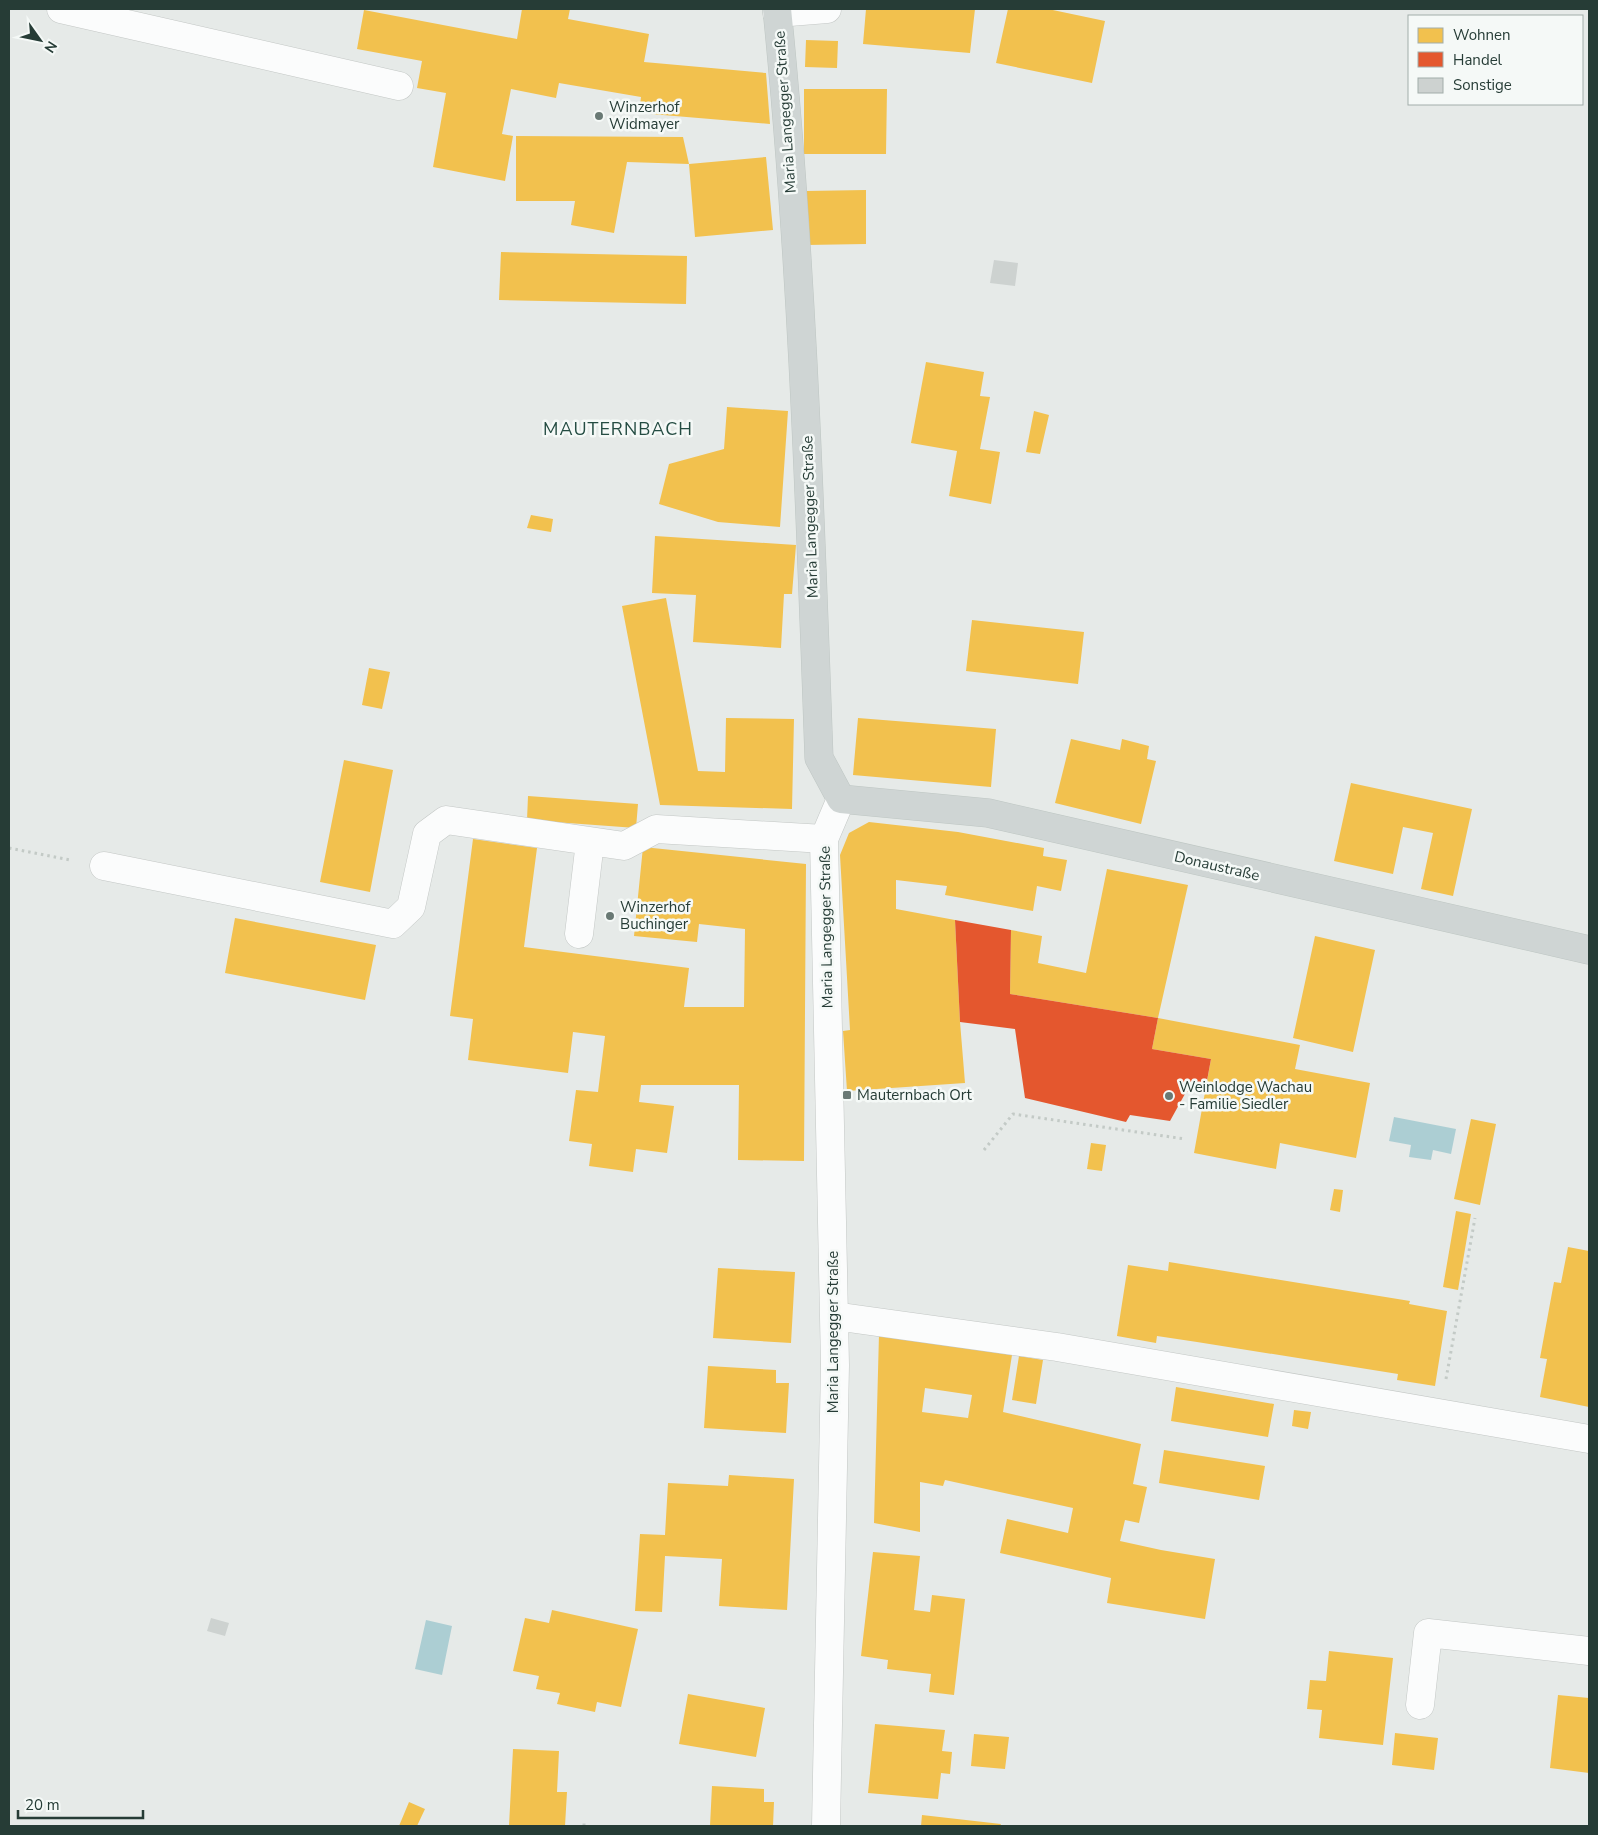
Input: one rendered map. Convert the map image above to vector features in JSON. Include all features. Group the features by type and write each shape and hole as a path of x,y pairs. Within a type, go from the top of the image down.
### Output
{"main road":[{"name":"Maria Langegger Straße","path":"777,11 785,93 806,401 819,758 841,799"},
{"name":"Donaustraße","path":"841,799 988,814 1589,950"}],"street":[{"path":"61,9 399,86"},
{"path":"777,11 827,9"},
{"name":"Maria Langegger Straße","path":"826,1826 835,1365 824,839 841,799"},
{"path":"104,866 393,924 411,907 427,834 446,820 624,846 656,828 824,839"},
{"path":"579,934 590,842"},
{"path":"834,1316 1057,1348 1589,1439"},
{"path":"1420,1706 1428,1632 1589,1651"}],"path":[{"path":"9,848 104,866"},
{"path":"984,1150 1014,1114 1184,1139"},
{"path":"1440,1414 1475,1218"}],"water":[{"path":"1394,1117 1456,1129 1451,1154 1433,1150 1431,1160 1409,1157 1411,1145 1389,1141"},
{"path":"426,1620 452,1626 442,1675 415,1669"}],"building: Wohnen":[{"path":"522,9 570,9 568,19 649,34 644,62 766,73 770,124 639,113 641,97 559,83 556,98 511,89 502,134 513,136 505,181 433,167 446,93 417,88 422,61 357,49 364,10 517,39"},
{"path":"866,9 975,9 970,53 863,44"},
{"path":"1008,9 1048,9 1105,21 1092,83 996,63"},
{"path":"806,40 838,41 837,68 805,67"},
{"path":"804,89 887,89 886,154 804,154"},
{"path":"516,136 683,137 689,164 627,162 614,233 571,225 575,201 516,201"},
{"path":"766,157 773,230 695,237 689,164"},
{"path":"866,190 866,244 806,245 806,191"},
{"path":"501,252 687,256 686,304 499,300"},
{"path":"926,362 984,372 980,396 990,397 980,449 1000,452 991,504 949,496 957,451 911,443"},
{"path":"727,407 788,411 780,527 718,522 659,504 669,464 724,449"},
{"path":"1034,411 1049,415 1040,454 1026,452"},
{"path":"531,515 553,519 551,532 527,528"},
{"path":"655,536 796,545 792,594 784,594 781,648 693,642 696,595 652,593"},
{"path":"666,598 698,771 725,772 726,718 794,719 792,809 660,805 622,606"},
{"path":"972,620 1084,632 1078,684 966,671"},
{"path":"369,668 390,672 382,709 362,705"},
{"path":"858,718 996,729 991,787 853,775"},
{"path":"1071,739 1120,750 1122,739 1149,746 1147,759 1156,761 1141,824 1055,803"},
{"path":"344,760 393,770 370,892 320,882"},
{"path":"1351,783 1472,809 1453,896 1421,889 1433,833 1403,827 1393,874 1334,861"},
{"path":"528,796 638,804 636,828 527,820"},
{"path":"869,822 958,832 1044,848 1043,856 1067,860 1061,891 1037,886 1033,911 945,895 947,886 896,880 896,909 955,920 965,1083 847,1091 843,1031 850,1030 840,855 849,833"},
{"path":"473,839 537,848 524,947 689,968 684,1007 744,1007 745,929 699,924 697,942 634,936 643,847 806,864 804,1161 738,1160 739,1085 641,1085 639,1102 674,1106 667,1153 636,1149 633,1172 589,1166 592,1144 569,1141 576,1090 598,1092 605,1036 573,1032 568,1073 468,1060 473,1019 450,1016"},
{"path":"1107,869 1188,885 1158,1018 1010,994 1011,930 1042,936 1038,963 1086,973"},
{"path":"235,918 376,945 365,1000 225,973"},
{"path":"1315,936 1375,950 1353,1052 1293,1038"},
{"path":"1158,1018 1300,1045 1295,1069 1370,1083 1356,1158 1280,1143 1276,1169 1194,1153 1211,1059 1152,1049"},
{"path":"1471,1119 1496,1124 1480,1205 1454,1199"},
{"path":"1091,1143 1106,1145 1102,1171 1087,1169"},
{"path":"1334,1189 1343,1190 1340,1212 1330,1210"},
{"path":"1456,1211 1471,1214 1458,1290 1443,1287"},
{"path":"1568,1247 1589,1251 1589,1407 1540,1397 1547,1359 1540,1358 1554,1282 1561,1283"},
{"path":"1169,1262 1410,1301 1409,1304 1447,1311 1435,1386 1397,1380 1398,1374 1197,1342 1157,1336 1156,1343 1117,1336 1128,1265 1168,1271"},
{"path":"718,1268 795,1272 791,1343 713,1338"},
{"path":"879,1334 1012,1355 1003,1412 1141,1444 1133,1484 1147,1487 1139,1523 1125,1520 1120,1541 1215,1559 1205,1619 1107,1603 1111,1578 1000,1553 1007,1519 1068,1533 1073,1508 945,1480 943,1486 920,1482 920,1532 874,1523","holes":["925,1388 972,1395 968,1418 922,1412"]},
{"path":"1019,1356 1043,1360 1036,1404 1012,1400"},
{"path":"708,1366 776,1370 776,1383 789,1383 786,1433 704,1428"},
{"path":"1176,1387 1274,1404 1268,1437 1171,1421"},
{"path":"1294,1410 1311,1412 1308,1429 1292,1426"},
{"path":"1164,1450 1265,1466 1259,1500 1159,1483"},
{"path":"729,1475 794,1479 787,1610 719,1606 722,1559 665,1556 662,1612 635,1611 640,1534 665,1535 668,1483 728,1486"},
{"path":"873,1552 920,1556 914,1610 930,1612 932,1595 965,1599 954,1695 929,1692 931,1674 887,1669 888,1660 861,1656"},
{"path":"552,1610 638,1629 621,1707 597,1702 595,1712 557,1704 560,1693 536,1689 539,1676 513,1671 525,1618 549,1623"},
{"path":"1329,1651 1393,1658 1383,1745 1319,1738 1322,1710 1307,1709 1310,1680 1326,1681"},
{"path":"688,1694 765,1708 756,1757 679,1744"},
{"path":"1558,1695 1589,1698 1589,1773 1550,1768"},
{"path":"875,1724 945,1730 942,1751 952,1752 950,1774 941,1773 938,1799 868,1793"},
{"path":"1395,1733 1438,1738 1434,1770 1392,1765"},
{"path":"974,1734 1009,1737 1005,1769 971,1766"},
{"path":"513,1749 559,1751 557,1792 567,1792 565,1826 509,1826"},
{"path":"712,1786 764,1789 764,1802 774,1802 773,1826 710,1826"},
{"path":"409,1802 425,1809 417,1826 399,1826"},
{"path":"922,1815 1001,1824 1000,1826 921,1826"}],"building: Handel":[{"path":"955,920 1011,930 1010,994 1158,1018 1152,1049 1211,1059 1206,1086 1186,1092 1170,1121 1130,1115 1126,1122 1025,1098 1015,1029 960,1022"}],"building: Sonstige":[{"path":"994,260 1018,263 1015,286 990,283"},
{"path":"211,1618 229,1623 225,1636 207,1631"}],"place":[{"name":"Winzerhof Widmayer","path":"599,116"},
{"name":"Winzerhof Buchinger","path":"610,916"},
{"name":"Mauternbach Ort","path":"847,1095"},
{"name":"Weinlodge Wachau - Familie Siedler","path":"1169,1096"}],"district":[{"name":"MAUTERNBACH","path":"618,429"}]}
